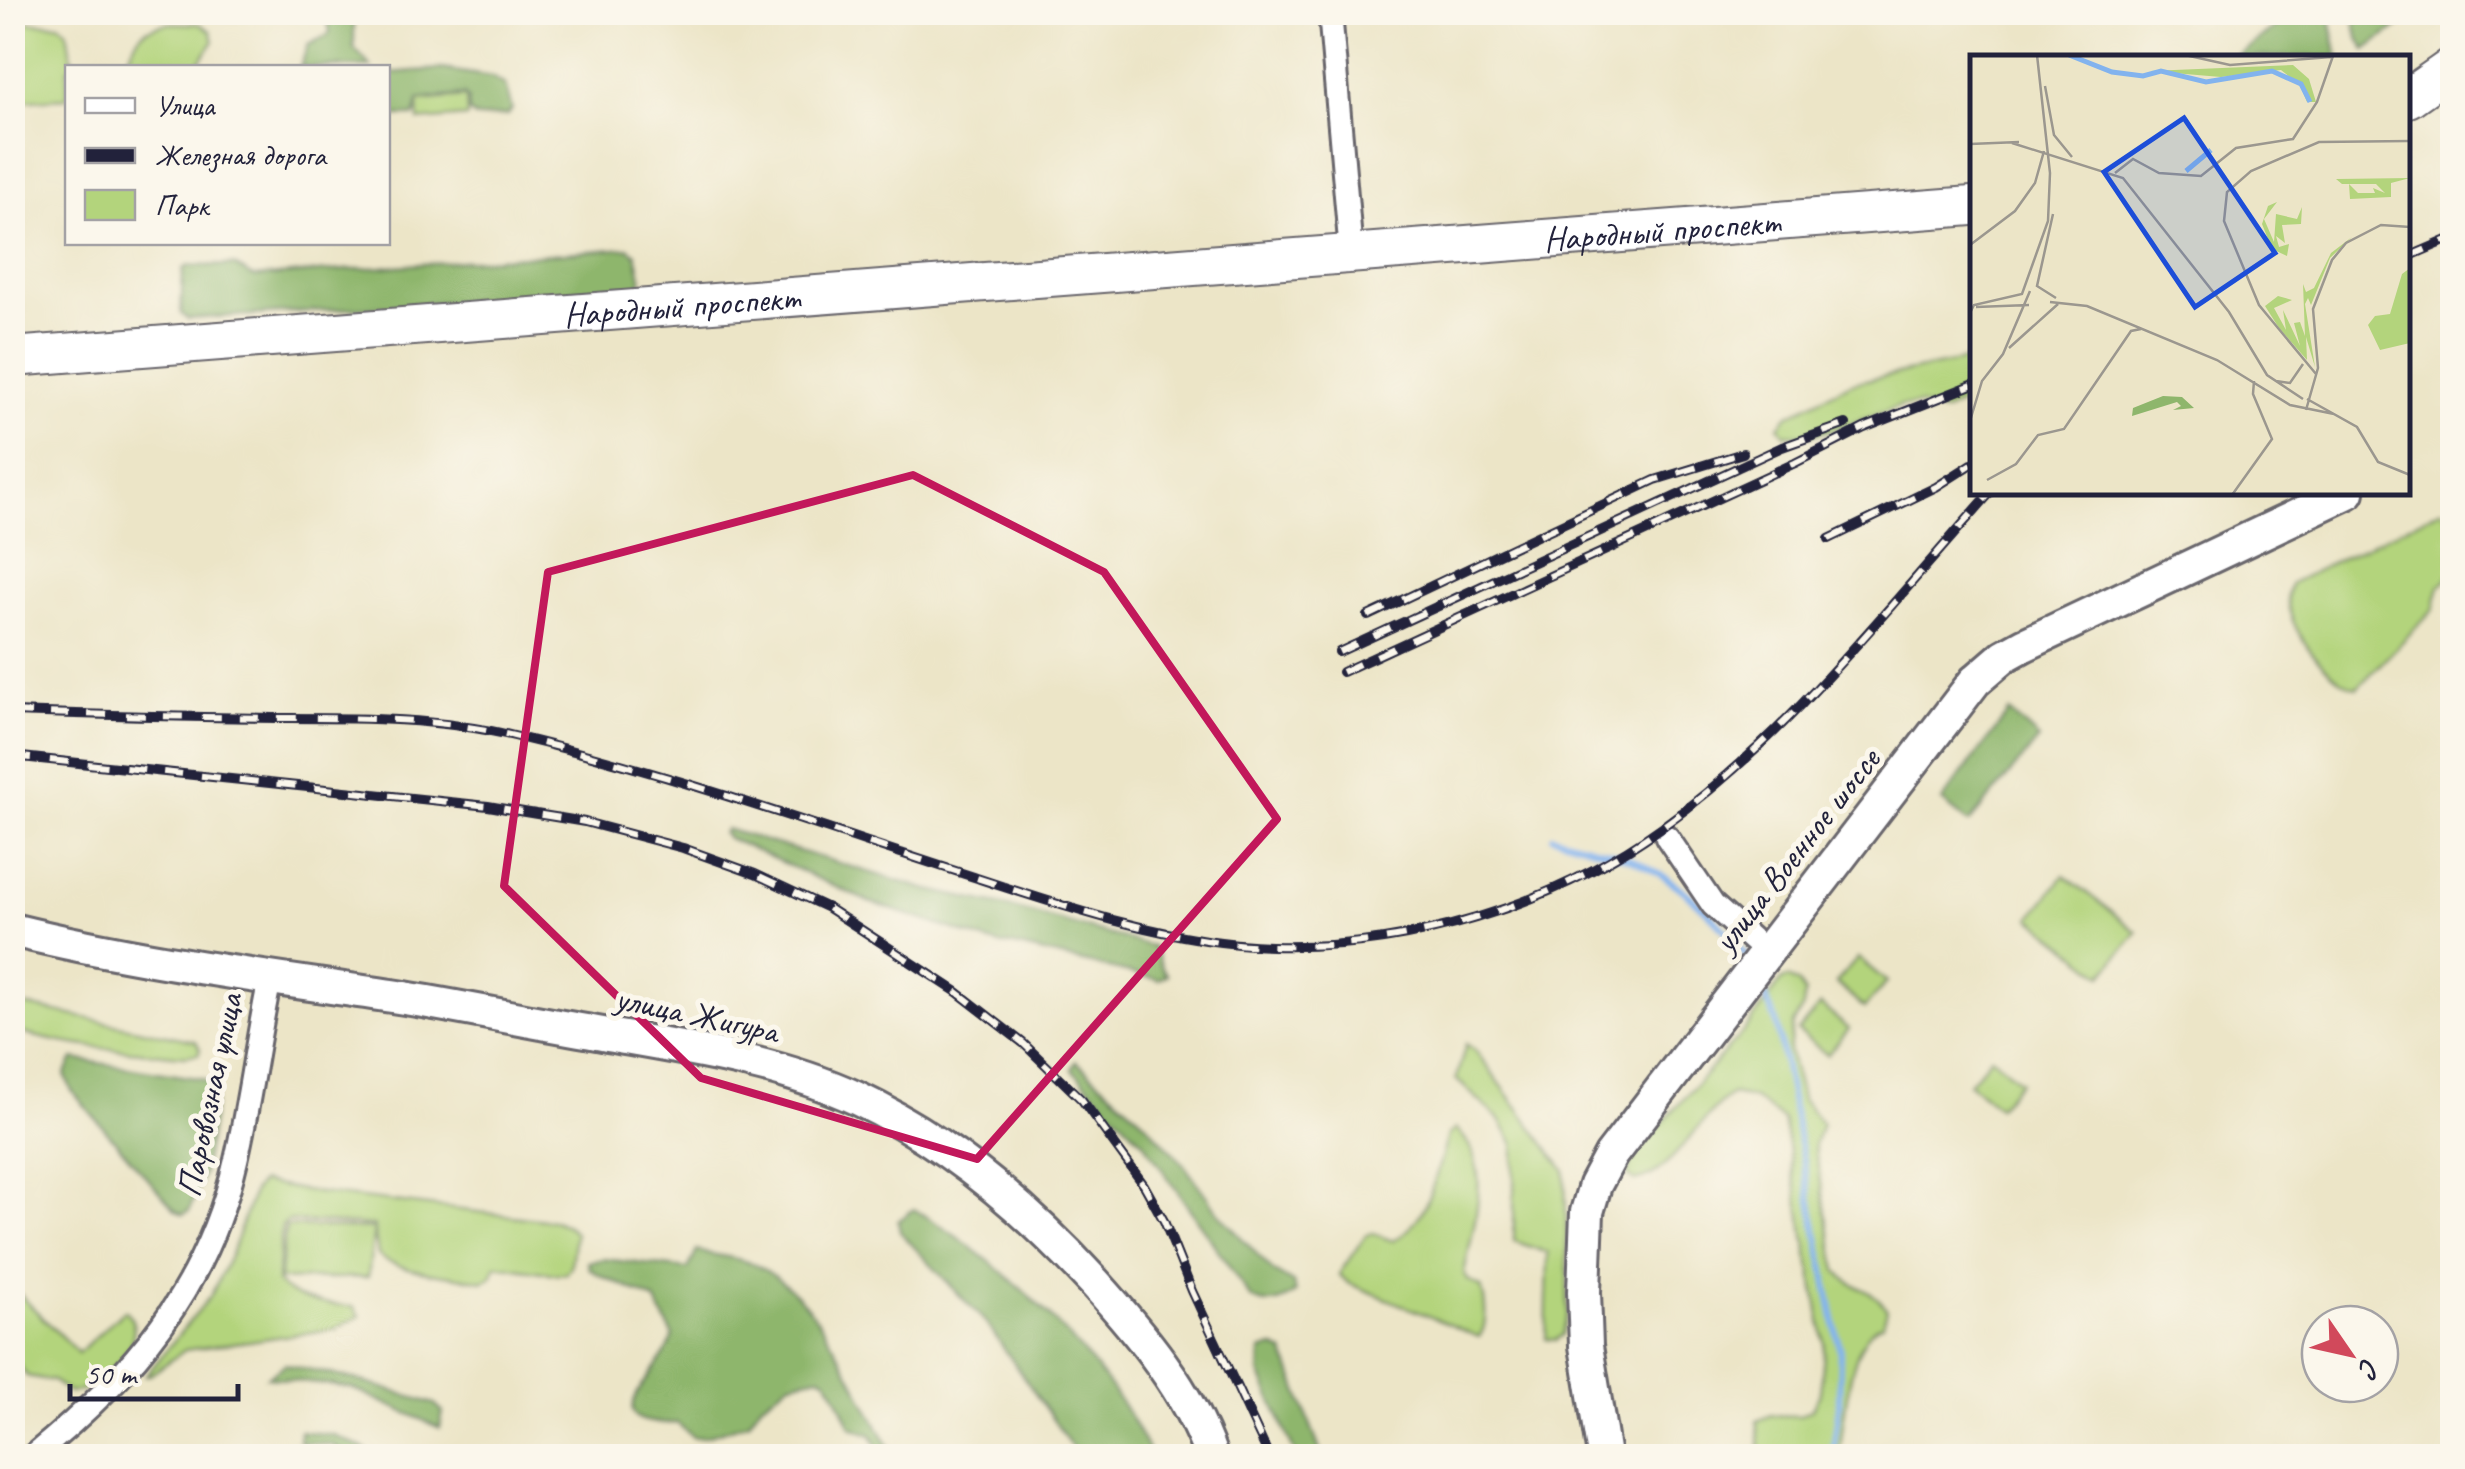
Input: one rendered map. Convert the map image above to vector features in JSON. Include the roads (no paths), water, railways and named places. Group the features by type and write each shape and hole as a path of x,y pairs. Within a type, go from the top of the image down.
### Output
{"main road":[{"path":"2410,97 2452,67"},
{"name":"Народный проспект","path":"12,357 1970,206"},
{"name":"улица Военное шоссе","path":"1604,1456 1586,1346 1584,1292 1588,1212 1594,1185 1612,1155 1975,681 2004,656 2342,495"},
{"name":"улица Жигура","path":"12,930 105,953 395,996 745,1060 854,1097 896,1118 970,1167 1057,1242 1166,1369 1202,1430 1211,1456"}],"street":[{"path":"1330,12 1352,252"},
{"path":"1667,836 1713,905 1764,958"},
{"name":"Паровозная улица","path":"32,1456 93,1403 163,1328 198,1269 236,1162 270,980"}],"waterway":[{"path":"1552,836 1625,857 1651,869 1711,916 1748,958"},
{"path":"1758,978 1776,1022 1840,1350 1839,1406 1832,1456"}],"railway":[{"path":"2410,256 2452,238"},
{"path":"1342,672 1864,428 1970,386"},
{"path":"1339,652 1782,447 1846,424"},
{"path":"1368,616 1655,480 1743,453"},
{"path":"1829,539 1936,487 1970,465"},
{"path":"12,712 365,719 485,730 688,784 1045,900 1159,931 1271,946 1374,940 1476,918 1525,901 1573,880 1662,827 1752,753 1794,712 1988,495"},
{"path":"12,756 488,806 585,822 683,848 755,874 828,908 957,992 1023,1043 1082,1100 1144,1185 1164,1221 1269,1456"}]}
